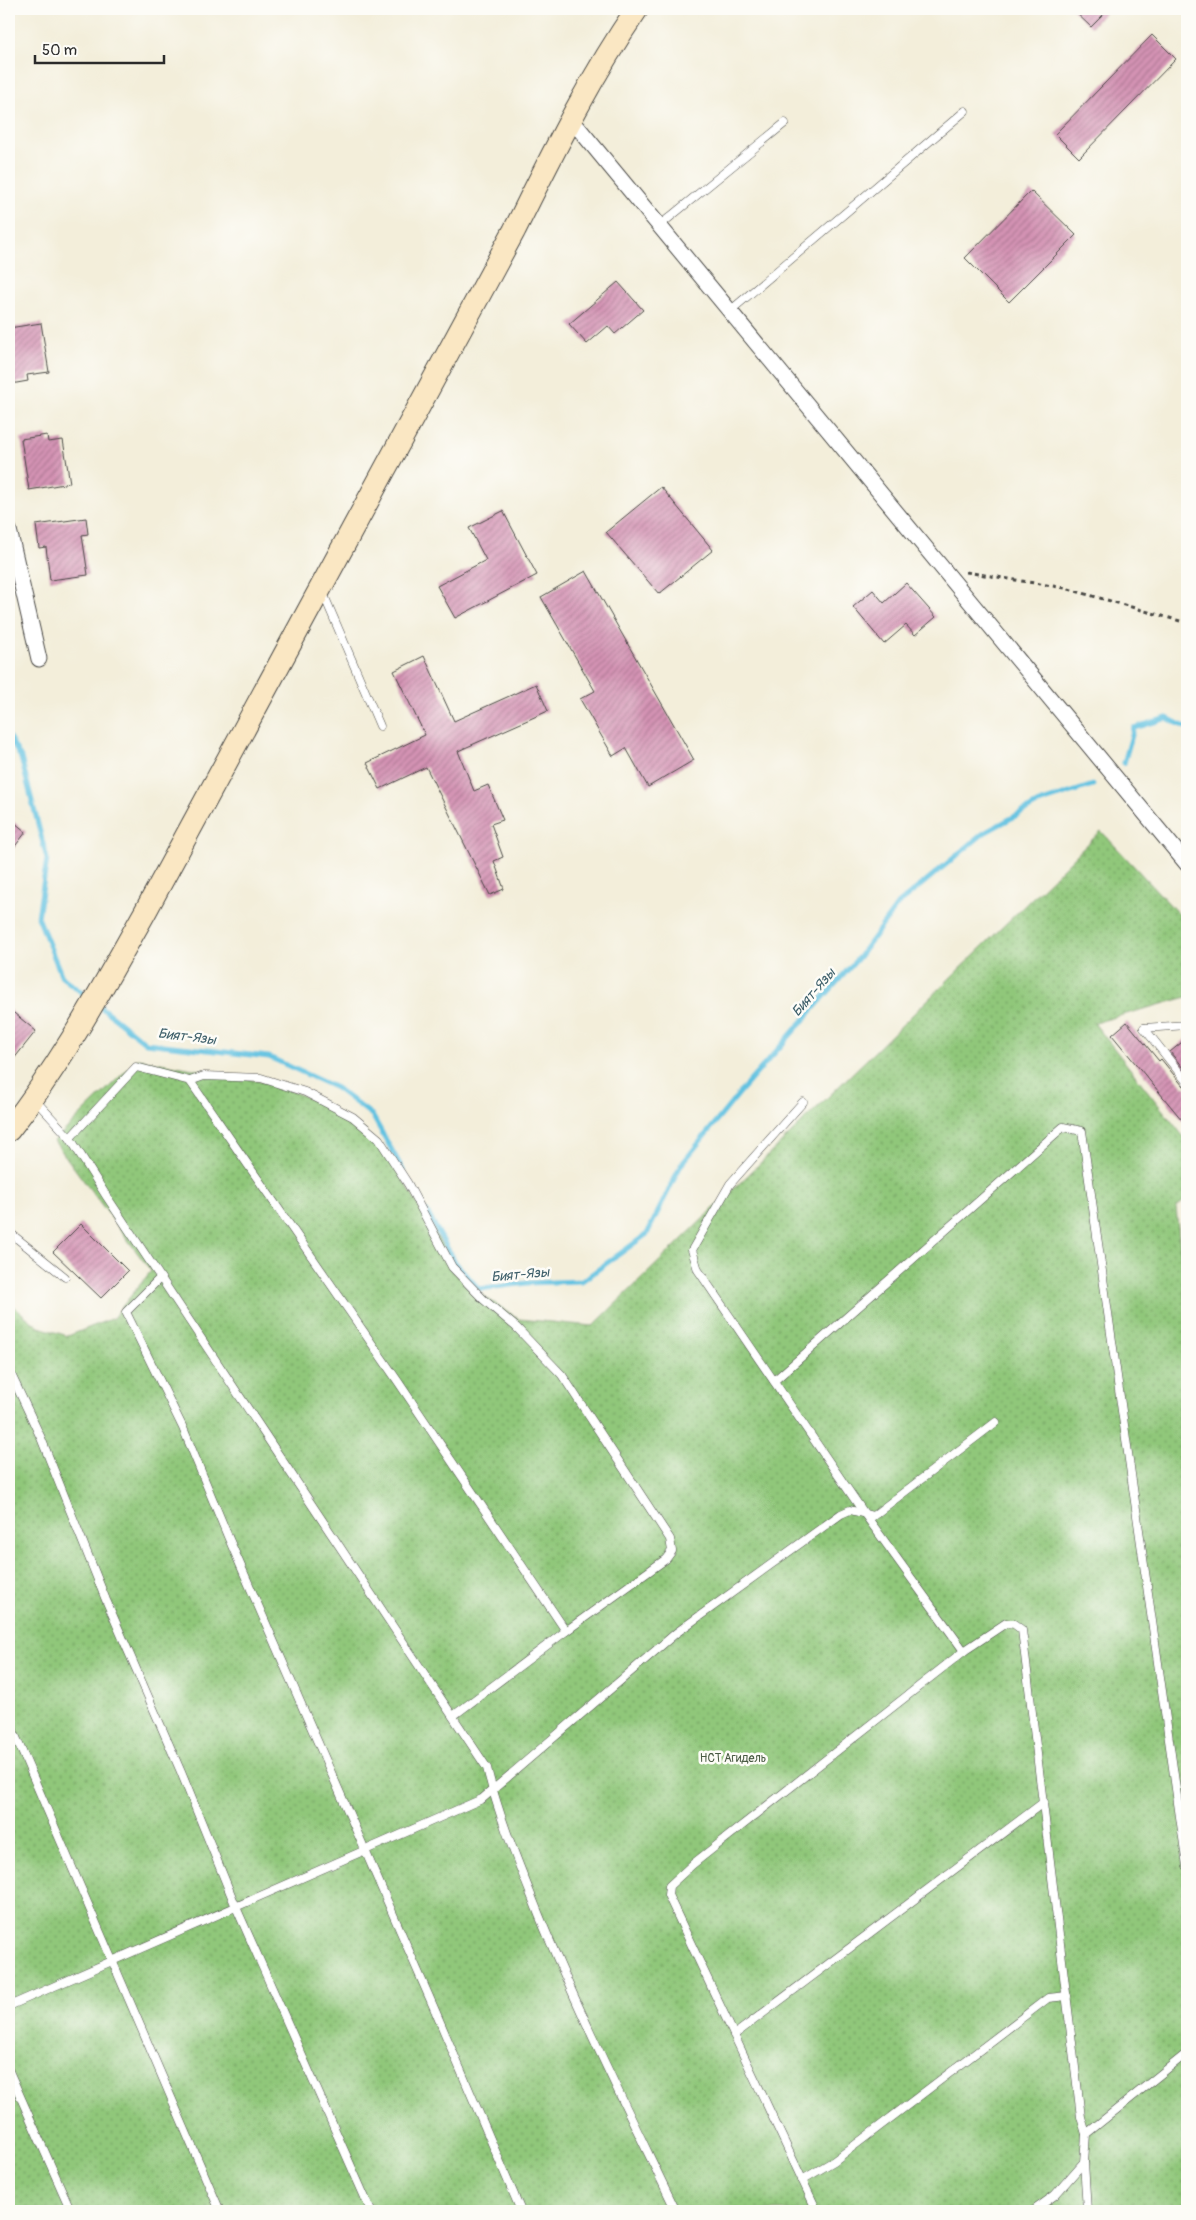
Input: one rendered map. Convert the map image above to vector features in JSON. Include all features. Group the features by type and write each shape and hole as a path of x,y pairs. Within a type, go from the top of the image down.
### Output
{"main road":[{"path":"9,1130 33,1099 92,1007 322,589 514,231 628,13"}],"street":[{"path":"571,119 1187,864"},
{"path":"9,530 39,659"}],"lane":[{"path":"730,311 966,111"},
{"path":"659,226 785,123"},
{"path":"322,589 380,726"},
{"path":"1187,1024 1144,1028 1187,1082"},
{"path":"70,1138 136,1067 190,1081 204,1076 261,1078 305,1092 353,1118 379,1139 408,1184 452,1268 483,1299 516,1327 562,1375 670,1539 672,1551 666,1559 453,1716"},
{"path":"190,1081 397,1380 566,1631"},
{"path":"33,1099 70,1138 160,1278 487,1768 492,1790 562,1970 676,2211"},
{"path":"803,1102 730,1184 692,1250 698,1270 864,1513 964,1651"},
{"path":"774,1381 1063,1127 1082,1131 1187,1866"},
{"path":"9,1232 65,1277"},
{"path":"160,1278 126,1312 183,1428 229,1539 521,2211"},
{"path":"9,1370 41,1438 106,1600 182,1772 236,1907 371,2211"},
{"path":"9,2006 482,1799 676,1633 841,1514 850,1510 873,1516 996,1422"},
{"path":"817,2211 668,1895 669,1886 693,1864 964,1651 1006,1623 1014,1624 1022,1630 1081,2117 1086,2134 1084,2162 1087,2211"},
{"path":"9,1721 220,2211"},
{"path":"734,2035 1044,1802"},
{"path":"802,2180 834,2161 1048,1998 1067,1996"},
{"path":"1086,2134 1187,2053"},
{"path":"9,2071 71,2211"},
{"path":"1033,2211 1055,2195 1084,2162"}],"path":[{"path":"943,568 1065,588 1187,623"}],"green space":[{"name":"НСТ Агидель","path":"1101,831 1187,923 1187,997 1094,1023 1187,1141 1187,1198 1176,1208 1187,1315 1187,2211 9,2211 9,1303 39,1327 68,1336 113,1318 151,1271 54,1141 138,1059 275,1084 324,1105 364,1130 399,1173 465,1284 519,1319 593,1326"}],"building":[{"path":"1072,9 1109,9 1091,27"},
{"path":"1152,35 1176,59 1079,158 1055,134"},
{"path":"1031,191 1076,235 1009,302 965,258"},
{"path":"618,282 643,310 615,334 608,326 587,344 569,324"},
{"path":"41,323 49,372 27,375 28,381 11,384 9,373 9,328"},
{"path":"47,435 48,442 63,440 70,483 29,490 21,439"},
{"path":"661,487 713,550 659,594 606,532"},
{"path":"503,511 537,575 455,618 437,586 486,560 469,528"},
{"path":"86,518 88,534 82,535 88,575 50,580 46,547 39,548 36,525"},
{"path":"586,571 694,760 648,787 626,748 613,756 580,699 595,691 541,597"},
{"path":"906,583 936,617 915,635 906,625 884,644 853,607 873,590 884,603"},
{"path":"424,656 454,721 536,684 548,711 458,751 474,791 488,785 503,820 491,824 503,857 494,861 504,889 490,895 426,767 380,789 367,763 425,735 394,671"},
{"path":"9,818 26,832 9,854"},
{"path":"9,1009 36,1031 9,1065"},
{"path":"1127,1022 1159,1061 1161,1059 1183,1086 1187,1088 1187,1126 1112,1035"},
{"path":"1187,1038 1187,1073 1170,1052"},
{"path":"81,1224 128,1271 101,1298 53,1252"}],"waterway":[{"name":"Бият-Язы","path":"1124,763 1134,728 1167,718 1187,728"},
{"name":"Бият-Язы","path":"9,737 21,758 47,859 38,917 62,977 90,999"},
{"name":"Бият-Язы","path":"427,1212 455,1262 479,1289 527,1283 582,1281 647,1234 681,1165 742,1090 859,957 898,904 984,833 1039,803 1093,785"},
{"name":"Бият-Язы","path":"98,1005 146,1043 269,1057 336,1088 372,1115 403,1170"}]}
